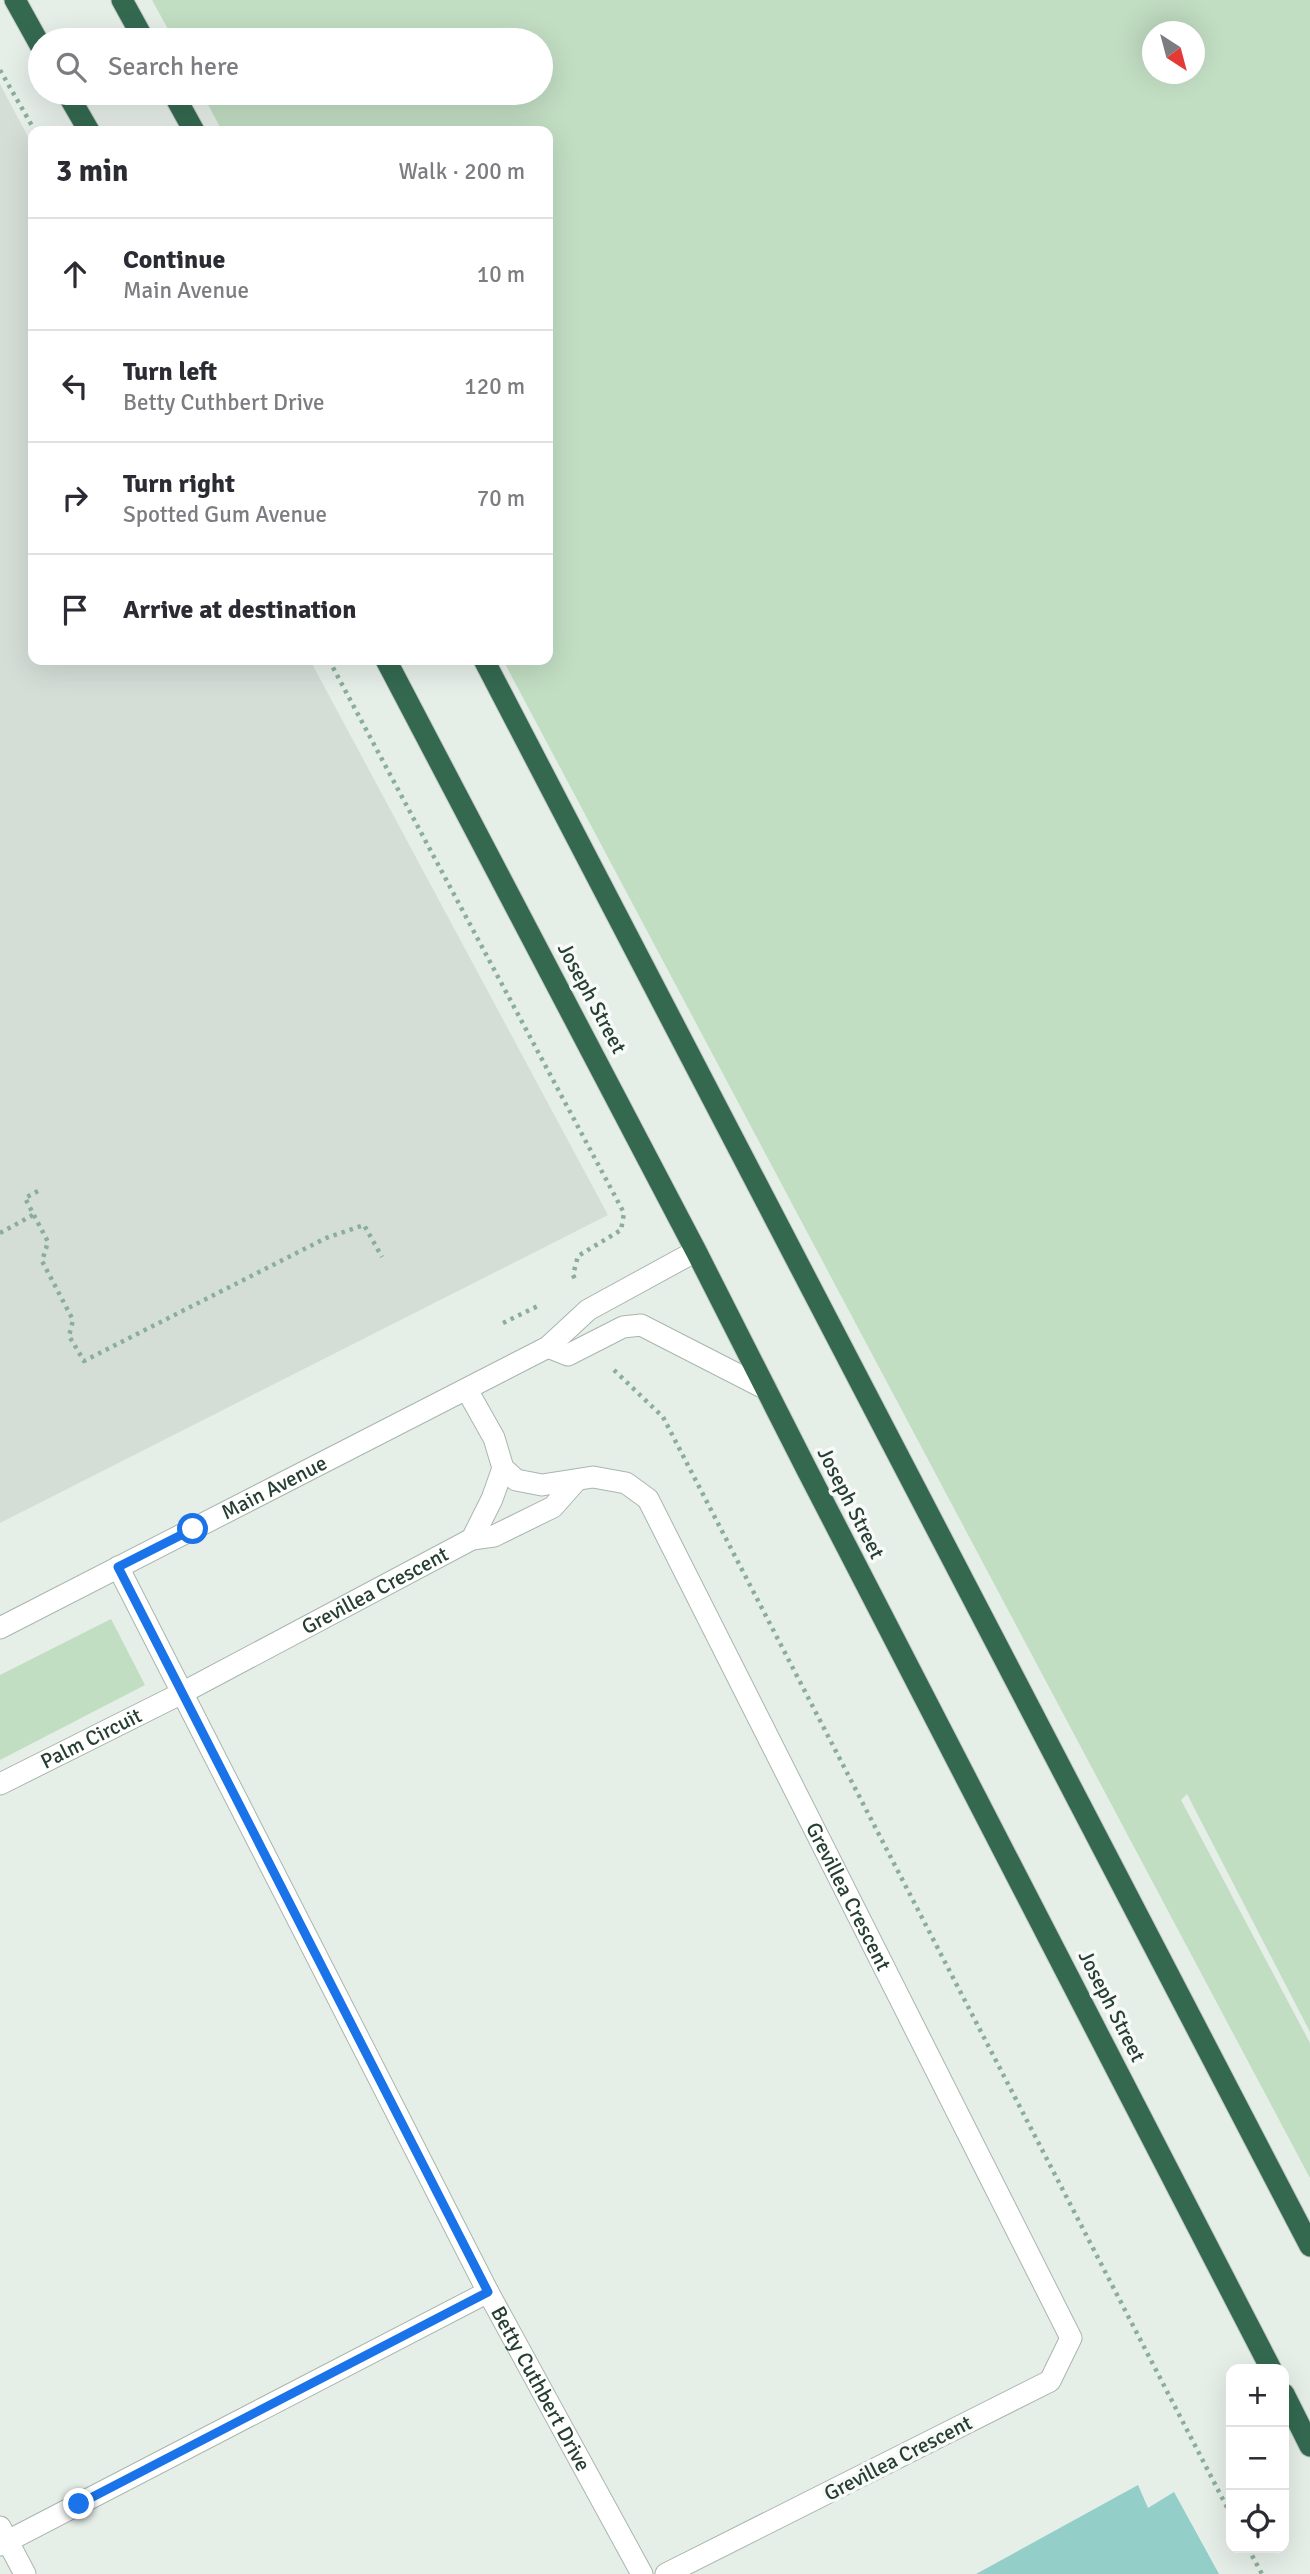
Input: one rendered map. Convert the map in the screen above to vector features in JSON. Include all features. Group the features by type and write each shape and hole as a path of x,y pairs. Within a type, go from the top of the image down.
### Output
{"highway":[{"path":"15,0 31,28"},
{"path":"122,0 137,28"},
{"path":"74,105 86,126"},
{"path":"180,105 191,126"},
{"name":"Joseph Street","path":"389,665 696,1251 1268,2364"},
{"path":"487,665 1310,2246"},
{"path":"1289,2404 1310,2446"}],"street":[{"name":"Main Avenue","path":"0,1628 548,1347 588,1310 696,1251"},
{"path":"548,1347 568,1355 623,1327 641,1325 766,1389"},
{"path":"467,1390 494,1438 503,1468 516,1480 542,1485 576,1481"},
{"path":"472,1539 492,1499 503,1468"},
{"name":"Grevillea Crescent","path":"182,1693 472,1539 495,1536 553,1507 576,1481 593,1476 626,1483 648,1499 1071,2338 1050,2381 666,2574"},
{"name":"Betty Cuthbert Drive","path":"118,1567 488,2292 642,2574"},
{"name":"Palm Circuit","path":"0,1784 182,1693"},
{"path":"25,2574 2,2538 488,2292"}],"path":[{"path":"0,70 32,126"},
{"path":"332,665 624,1213 621,1230 578,1256 573,1275 588,1310"},
{"path":"38,1191 25,1198 48,1242 42,1261 73,1320 69,1336 84,1361 326,1238 364,1224 382,1257"},
{"path":"0,1233 33,1215"},
{"path":"600,1340 611,1368 663,1416 1226,2505"},
{"path":"1251,2553 1262,2574"}],"shaded area":[{"path":"0,84 28,137 28,665 313,665 608,1215 0,1523"}],"green space":[{"path":"152,0 1310,0 1310,2032 1187,1794 1181,1800 1310,2043 1310,2178 506,665 553,665 553,126 219,126 208,105 553,105 553,28 167,28"},
{"path":"111,1619 145,1685 0,1760 0,1675"}],"water":[{"path":"1138,2485 1148,2508 1174,2492 1219,2574 976,2574"}],"route":[{"path":"79,2504 488,2292 118,1567 193,1529"}]}
